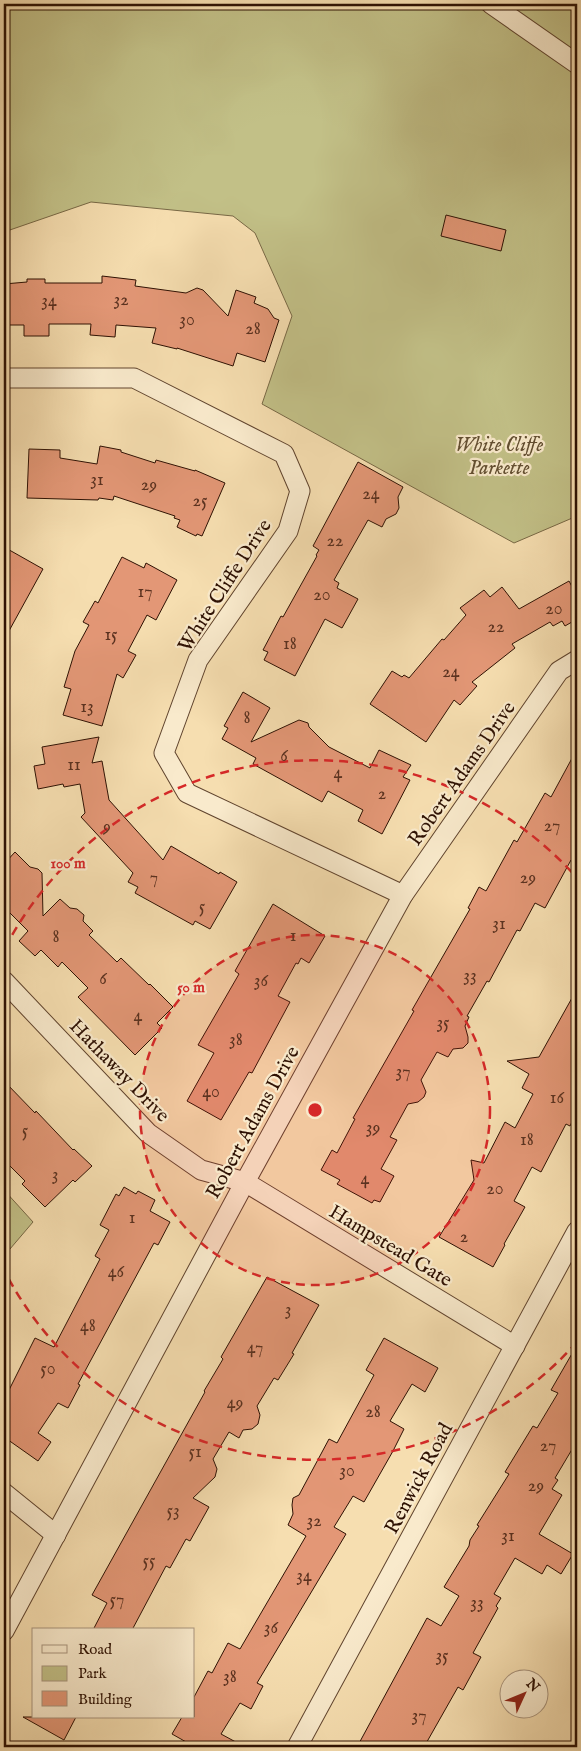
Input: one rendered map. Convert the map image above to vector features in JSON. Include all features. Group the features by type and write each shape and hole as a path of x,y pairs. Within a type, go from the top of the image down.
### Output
{"street":[{"path":"491,4 577,64"},
{"name":"White Cliffe Drive","path":"4,378 134,378 284,454 300,491 288,531 198,660 164,753 188,793 403,895"},
{"name":"Robert Adams Drive","path":"4,1631 244,1182 403,895 559,671 577,660"},
{"name":"Hathaway Drive","path":"4,981 148,1133 201,1170 244,1182"},
{"name":"Hampstead Gate","path":"244,1182 515,1346"},
{"name":"Renwick Road","path":"297,1747 577,1231"},
{"path":"4,1493 56,1535"}],"green space":[{"name":"White Cliffe Parkette","path":"4,4 577,4 577,516 514,543 262,404 292,316 255,233 233,216 91,202 4,232"},
{"path":"4,1190 33,1222 4,1256"}],"building":[{"path":"446,215 506,230 501,251 441,236"},
{"path":"102,276 136,280 135,286 186,293 197,288 203,290 228,316 236,290 256,297 254,303 268,309 274,318 279,320 265,362 237,353 233,366 177,348 152,343 156,328 116,325 115,337 90,335 91,324 49,324 49,336 24,336 24,325 4,325 4,284 27,282 27,279 45,279 45,283 102,283"},
{"path":"100,446 121,450 121,452 155,463 156,460 195,470 225,483 202,536 197,534 196,536 177,527 180,520 174,518 175,516 114,496 113,500 99,498 98,500 27,498 29,449 60,450 60,458 97,464"},
{"path":"358,462 403,487 398,497 399,508 396,514 386,519 382,527 368,520 334,580 339,583 337,588 358,599 342,628 325,619 295,676 264,660 268,652 263,650 317,556 319,550 313,546"},
{"path":"4,547 43,569 4,640"},
{"path":"122,557 144,568 146,563 177,580 156,620 147,615 128,651 136,655 123,678 117,674 102,726 63,715 71,689 64,687 75,651 89,625 83,622 95,601 98,603"},
{"path":"569,581 577,596 577,619 565,626 562,621 553,626 550,622 512,644 515,648 472,682 477,686 460,705 454,700 426,742 370,704 392,671 402,677 404,675 409,678 442,639 444,640 466,615 460,608 484,590 490,597 502,587 519,609"},
{"path":"243,692 270,708 251,742 299,720 308,723 309,727 329,747 370,768 379,750 411,765 403,777 410,780 382,834 358,821 363,810 328,791 322,802 253,764 256,758 222,739 228,728 224,726"},
{"path":"99,737 92,763 102,761 109,800 163,860 171,846 219,874 220,872 237,882 210,929 195,921 193,925 135,893 138,887 128,882 133,873 81,817 85,813 80,784 64,787 63,784 38,789 34,766 45,764 42,747"},
{"path":"577,749 577,864 571,860 545,908 535,903 520,931 517,930 489,982 487,981 467,1016 469,1017 465,1026 468,1043 463,1048 453,1049 448,1057 437,1052 421,1080 426,1092 424,1097 418,1102 408,1104 390,1137 397,1140 381,1169 394,1176 380,1202 374,1200 372,1203 337,1184 340,1180 321,1170 332,1150 337,1153 355,1119 353,1118 470,909 468,908 479,887 486,891 514,840 517,842 545,793 551,797"},
{"path":"15,852 30,867 38,869 42,873 43,916 60,899 70,908 77,909 84,915 83,921 93,931 89,935 117,962 121,958 173,1007 157,1023 162,1028 135,1055 78,997 88,988 62,962 58,967 41,950 35,956 19,941 28,931 4,907 4,864"},
{"path":"273,904 325,936 309,963 301,958 298,964 296,963 278,996 290,1002 252,1073 249,1072 221,1120 187,1101 214,1053 198,1045 239,974 235,971"},
{"path":"577,989 577,1112 570,1126 566,1124 541,1172 532,1167 514,1201 525,1207 493,1267 439,1237 474,1180 471,1160 484,1163 505,1122 515,1128 533,1094 522,1088 529,1074 507,1061 539,1057"},
{"path":"4,1081 73,1150 92,1166 75,1182 73,1180 45,1207 22,1184 25,1181 4,1160"},
{"path":"124,1187 136,1194 138,1191 155,1200 150,1211 170,1222 158,1245 154,1243 78,1384 80,1385 68,1408 58,1403 38,1433 51,1442 38,1461 4,1437 4,1400 35,1338 54,1347 100,1259 95,1256 109,1230 100,1225 116,1194 119,1196"},
{"path":"267,1277 319,1305 292,1353 294,1354 278,1380 274,1378 257,1406 260,1415 258,1424 252,1429 243,1430 239,1438 229,1432 213,1459 217,1469 215,1477 193,1498 209,1507 190,1541 186,1539 170,1568 166,1566 133,1628 94,1628 107,1603 92,1595 223,1359 221,1357"},
{"path":"384,1338 438,1368 425,1392 412,1384 390,1421 404,1429 393,1451 364,1502 353,1496 334,1527 346,1534 257,1683 263,1686 251,1709 240,1703 221,1734 245,1747 195,1747 172,1734 181,1718 195,1718 195,1695 208,1671 212,1673 228,1643 240,1649 306,1536 288,1525 293,1514 293,1498 299,1495 329,1439 337,1443 374,1375 366,1370"},
{"path":"577,1345 577,1441 555,1478 558,1480 552,1489 562,1495 539,1534 573,1554 561,1574 547,1565 542,1574 515,1558 494,1594 501,1598 496,1606 498,1608 473,1653 481,1657 463,1690 458,1687 424,1747 357,1747 427,1618 441,1626 459,1596 444,1587 469,1546 470,1540 479,1526 477,1525 509,1474 505,1472 533,1426 537,1428 558,1393 551,1390"},
{"path":"23,1717 75,1718 64,1740"}]}
